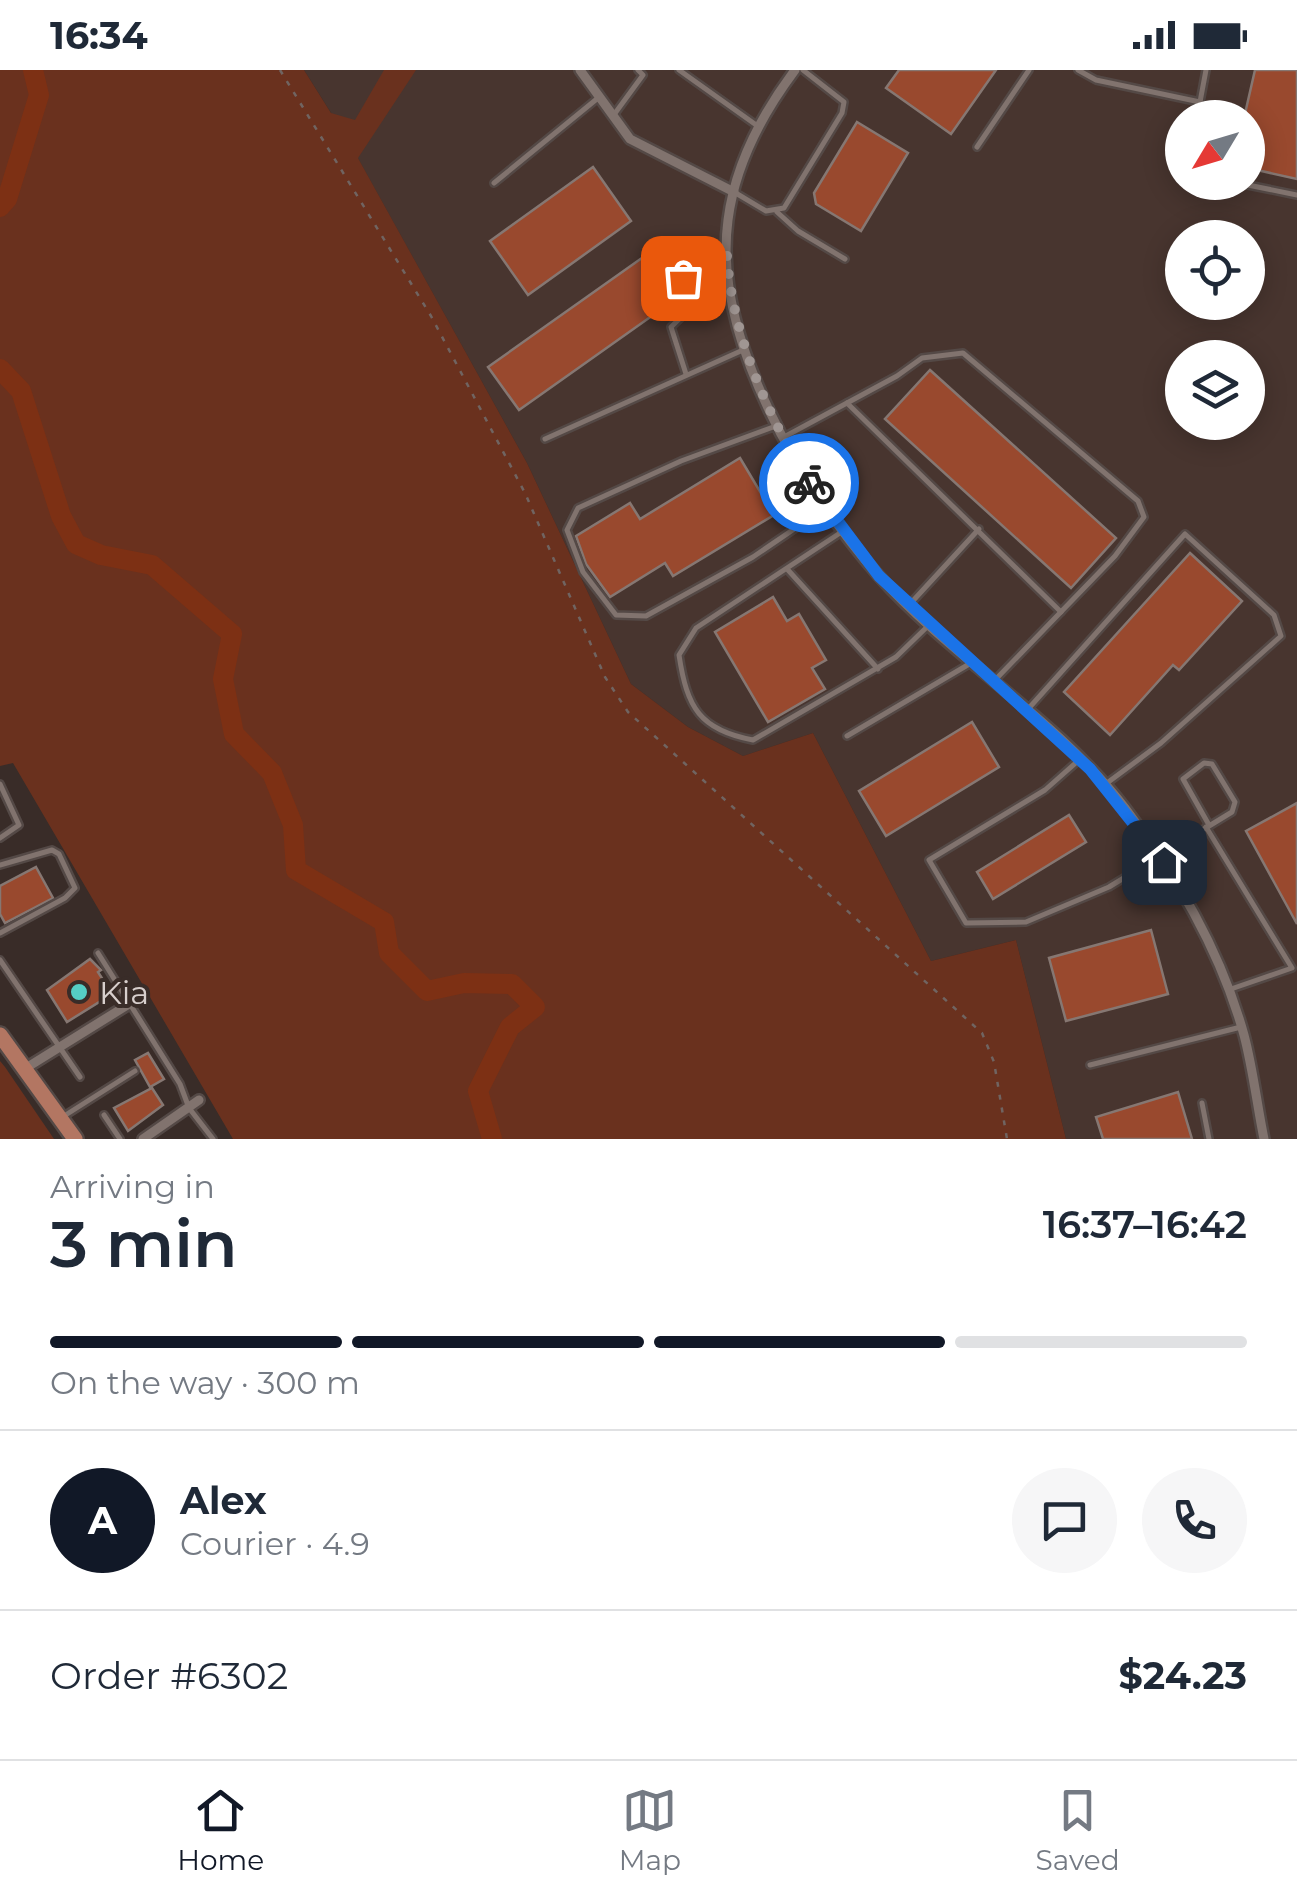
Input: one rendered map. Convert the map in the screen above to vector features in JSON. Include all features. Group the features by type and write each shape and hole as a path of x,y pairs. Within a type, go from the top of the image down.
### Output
{"main road":[{"path":"0,1035 76,1139"}],"street":[{"path":"580,70 611,118 653,154 734,192"},
{"path":"795,70 759,126 740,165 727,256 736,316 778,425 824,508 879,576 1080,759 1159,854 1204,929 1228,990 1241,1027 1264,1139"},
{"path":"26,1068 128,1004"},
{"path":"144,1139 200,1100"}],"lane":[{"path":"611,118 643,75 638,70"},
{"path":"679,70 759,126"},
{"path":"734,192 766,212 784,208 842,113 844,102 803,70"},
{"path":"977,147 1029,70"},
{"path":"1078,70 1096,80 1200,102 1206,70"},
{"path":"494,182 598,98"},
{"path":"1265,189 1297,194"},
{"path":"777,212 798,231 846,259"},
{"path":"686,374 671,327 696,303 682,271 694,262 727,256"},
{"path":"544,438 746,348"},
{"path":"784,437 922,358 963,352 1138,501 1144,517 1137,528 994,680"},
{"path":"847,403 1061,612"},
{"path":"778,425 681,461 578,508 566,530 583,572 616,615 646,616 753,557 824,508"},
{"path":"910,604 978,529"},
{"path":"843,531 696,628 678,655 683,680 697,711 719,733 753,740 896,657 930,623"},
{"path":"1027,710 1185,534 1274,615 1281,636 1162,743 1105,785"},
{"path":"788,570 878,668"},
{"path":"847,736 973,662"},
{"path":"1080,759 1044,790 928,860 966,923 1026,922 1109,887 1159,854 1207,826 1232,812 1235,802 1212,764 1204,763 1184,778 1207,826 1295,968 1228,990"},
{"path":"0,784 19,825 0,838"},
{"path":"0,865 52,850 59,854 75,888 65,898 0,933"},
{"path":"98,952 180,1084 189,1108 213,1139"},
{"path":"0,960 80,1077"},
{"path":"1090,1065 1241,1027"},
{"path":"61,1118 135,1071"},
{"path":"1202,1103 1209,1139"},
{"path":"104,1115 120,1139"}],"shaded area":[{"path":"0,70 304,70 331,113 355,120 384,70 416,70 358,158 527,463 631,684 688,727 743,756 813,733 931,961 1016,940 1066,1139 233,1139 13,763 0,766"},
{"path":"304,70 1297,70 1297,1139 1066,1139 1016,940 931,961 813,733 743,756 688,727 631,684 527,463 345,135"},
{"path":"0,1061 5,1067 54,1139 0,1139"}],"building":[{"path":"899,70 996,70 951,134 886,88"},
{"path":"1255,70 1297,70 1297,179 1265,172 1265,100 1248,100"},
{"path":"857,122 908,153 861,231 816,204 814,193"},
{"path":"593,167 631,221 528,295 490,241"},
{"path":"649,253 680,296 519,410 488,367"},
{"path":"930,370 1116,538 1071,588 885,419"},
{"path":"740,458 774,515 673,576 665,563 610,597 586,564 576,536 630,503 640,519"},
{"path":"1190,553 1242,601 1179,670 1173,665 1110,735 1064,692"},
{"path":"773,597 787,621 799,614 826,660 812,668 825,689 768,722 715,632"},
{"path":"972,722 999,767 886,836 859,791"},
{"path":"1297,803 1297,924 1246,831"},
{"path":"1069,815 1086,842 993,899 977,872"},
{"path":"36,867 53,898 5,923 0,914 0,886"},
{"path":"1151,930 1168,994 1066,1021 1049,958"},
{"name":"Kia","path":"90,959 101,970 98,972 112,994 67,1022 47,990"},
{"path":"148,1053 164,1079 150,1087 135,1060"},
{"path":"152,1088 163,1105 128,1131 114,1108"},
{"path":"1178,1092 1192,1139 1103,1139 1096,1117"}],"waterway":[{"path":"0,207 7,199 39,95 33,70"},
{"path":"0,369 21,391 61,516 76,544 101,555 152,565 232,634 223,679 234,734 272,773 293,825 296,870 384,922 389,953 427,991 464,983 512,984 535,1007 510,1027 478,1091 492,1139"}],"way so far":[{"path":"683,278 682,271 694,262 727,256 736,316 750,360 772,413 809,483"}],"place":[{"name":"Kia","path":"79,992"}],"route":[{"path":"809,483 879,576 1090,769 1123,805 1164,862"}]}
